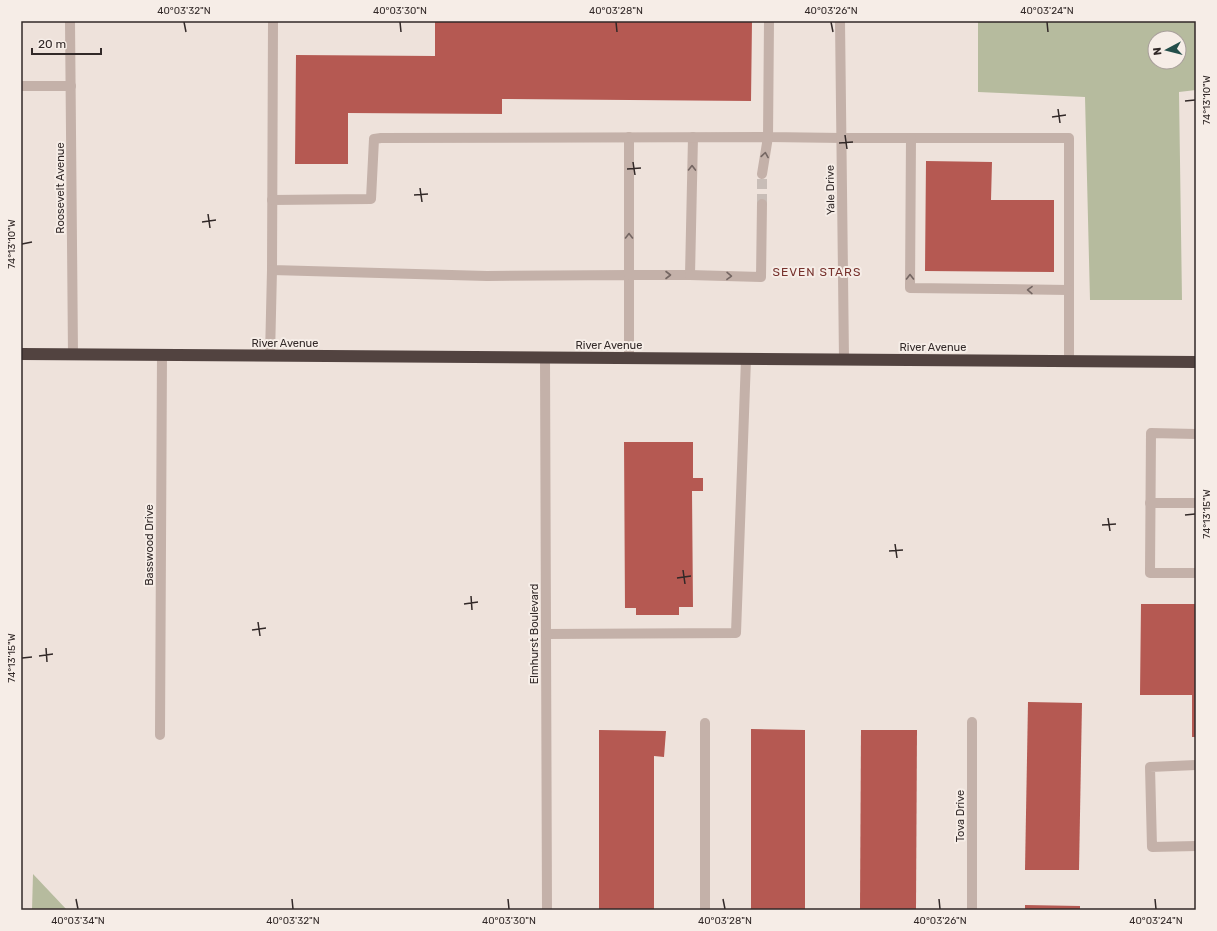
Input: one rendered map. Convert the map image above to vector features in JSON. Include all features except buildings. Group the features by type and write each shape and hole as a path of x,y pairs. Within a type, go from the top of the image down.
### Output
{"highway":[{"name":"River Avenue","path":"21,354 1196,362"}],"street":[{"name":"Roosevelt Avenue","path":"70,21 73,354"},
{"path":"270,356 272,270 273,21"},
{"path":"762,174 768,137 769,21"},
{"name":"Yale Drive","path":"840,21 844,359"},
{"path":"21,86 71,86"},
{"path":"629,137 629,358"},
{"path":"690,275 693,137"},
{"path":"272,200 371,200 374,138 1069,138 1069,361"},
{"path":"911,138 910,288 1069,290"},
{"path":"272,270 487,276 690,275 761,277 762,204"},
{"name":"Basswood Drive","path":"160,735 162,355"},
{"name":"Elmhurst Boulevard","path":"545,358 547,910"},
{"path":"546,634 736,633 746,359"},
{"path":"1196,434 1152,433 1150,503 1150,573 1196,573"},
{"path":"1150,503 1196,503"},
{"name":"Tova Drive","path":"972,722 972,910"},
{"path":"705,723 705,910"},
{"path":"1196,765 1150,767 1152,847 1196,846"}],"green space":[{"path":"978,21 1196,21 1196,90 1179,92 1182,300 1090,300 1085,97 978,92"},
{"path":"33,874 67,910 32,910"}],"tunnel":[{"path":"762,174 762,204"}],"district":[{"name":"SEVEN STARS","path":"817,272"}]}
